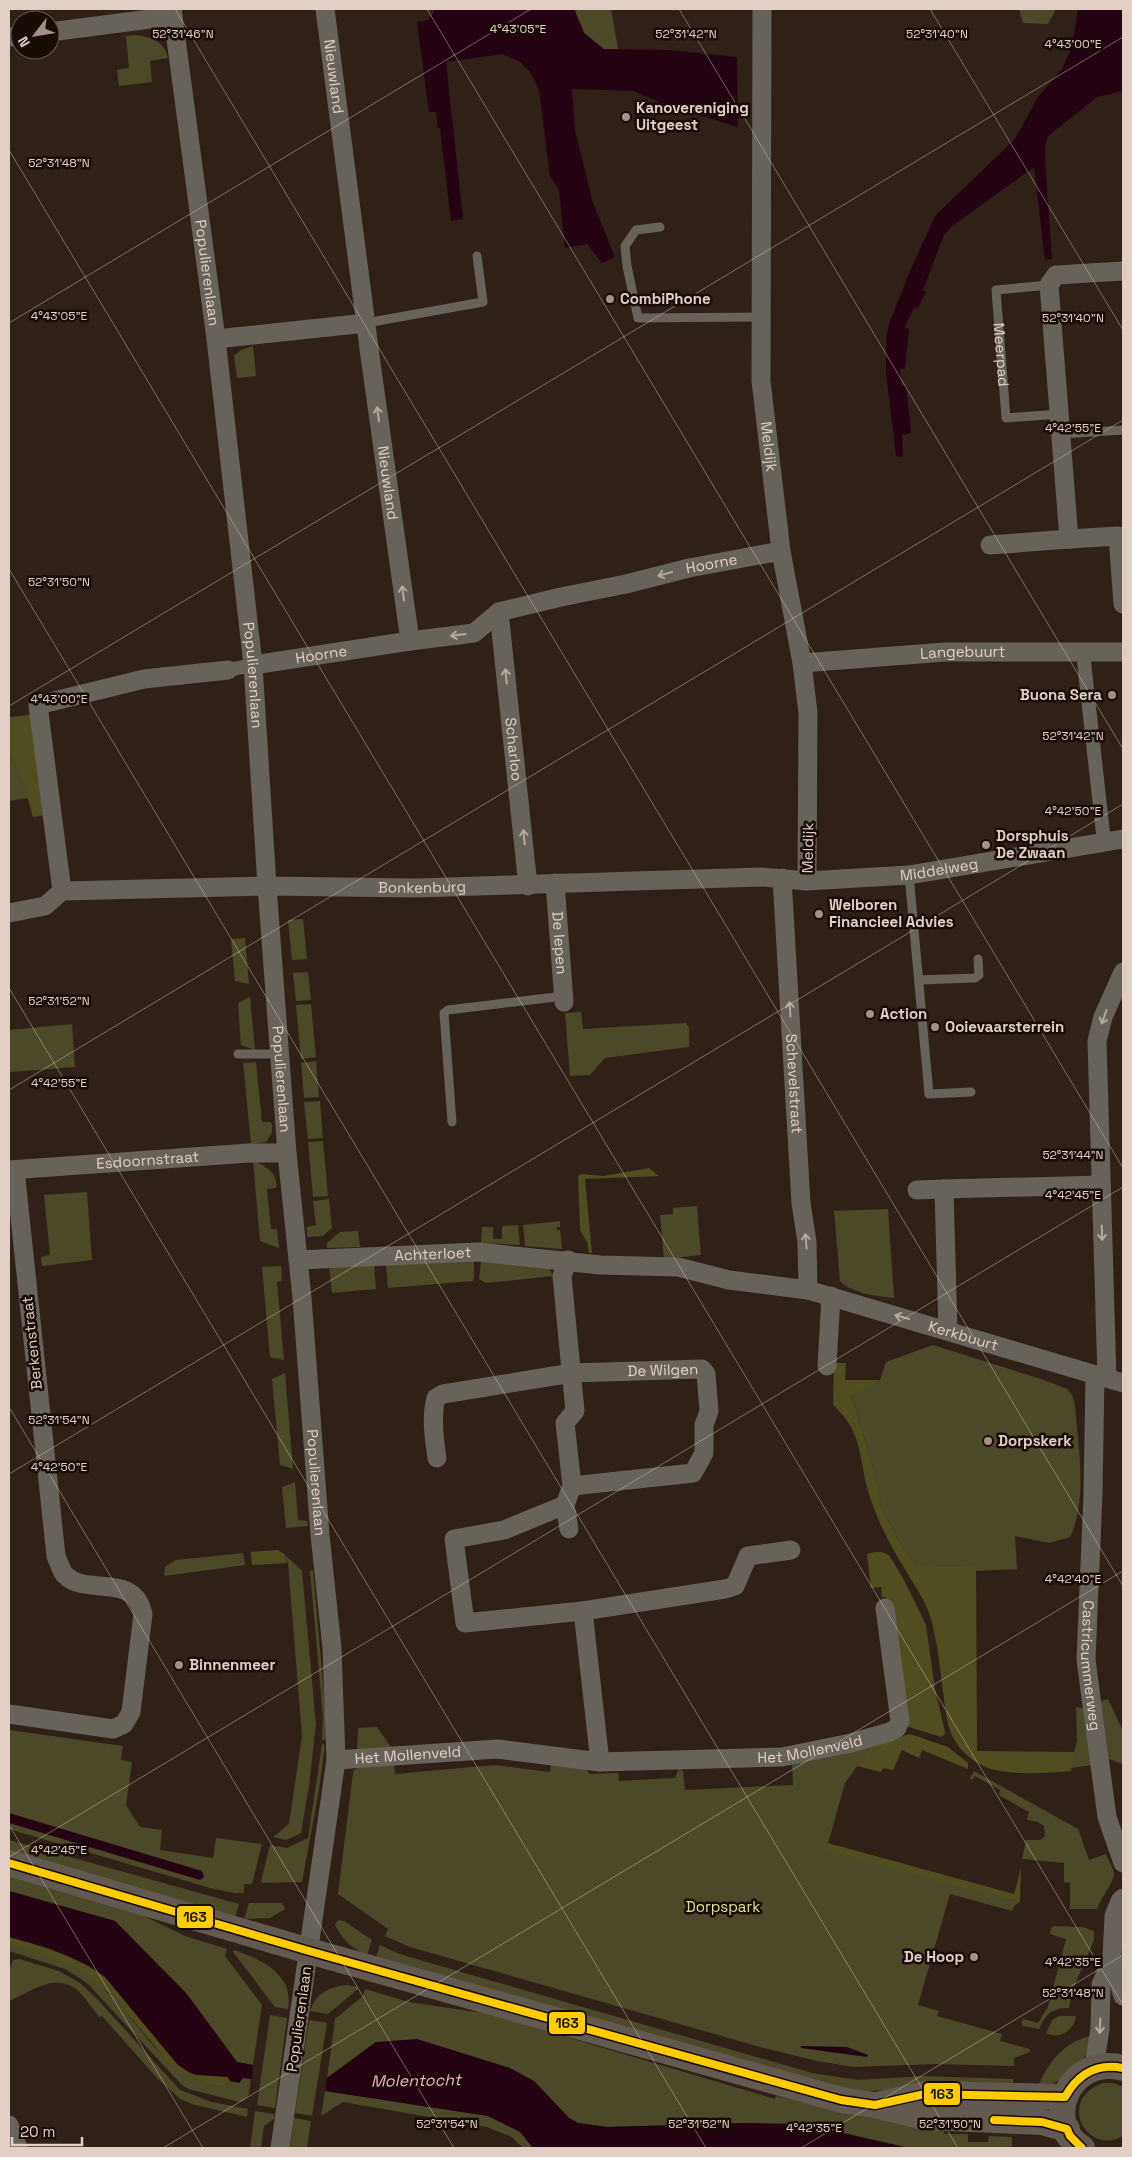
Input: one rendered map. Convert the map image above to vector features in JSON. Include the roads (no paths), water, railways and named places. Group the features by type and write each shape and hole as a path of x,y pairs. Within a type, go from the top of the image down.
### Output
{"main road":[{"path":"9,1862 309,1951 841,2100 875,2105 925,2117 1042,2122 1074,2139"},
{"path":"1074,2139 1063,2110 1070,2086 1079,2076 1094,2067 1114,2066 1123,2068"},
{"path":"875,2105 924,2094 1065,2098"}],"street":[{"name":"Nieuwland","path":"325,9 410,641"},
{"name":"Meldijk","path":"762,9 761,380 781,551 802,663 808,713 807,881"},
{"path":"60,30 173,12"},
{"name":"Populierenlaan","path":"173,12 216,339 253,665 287,1153 298,1260 320,1535 332,1648 336,1760 280,2148"},
{"name":"Meerpad","path":"1049,285 1056,275 1123,271"},
{"path":"1049,285 1069,539"},
{"path":"216,339 366,323"},
{"path":"990,545 1118,536 1123,604"},
{"name":"Hoorne","path":"62,890 38,705 144,679 228,670 410,641 474,633 499,612 561,596 626,584 689,568 781,551"},
{"name":"Scharloo","path":"499,612 528,886"},
{"name":"Langebuurt","path":"802,663 945,652 1123,652"},
{"path":"1083,653 1104,842"},
{"name":"Middelweg","path":"782,878 807,881 909,875 1123,839"},
{"name":"Bonkenburg","path":"62,890 267,886 417,888 782,878"},
{"name":"Schevelstraat","path":"782,878 801,1203 807,1242 808,1290"},
{"name":"De Iepen","path":"555,883 564,999"},
{"path":"9,913 45,906 62,890"},
{"name":"Castricummerweg","path":"1123,972 1103,1017 1097,1041 1108,1378 1093,1494 1086,1660 1107,1817 1123,1863"},
{"name":"Esdoornstraat","path":"12,1170 249,1153 287,1153"},
{"name":"Berkenstraat","path":"9,1714 113,1729 124,1724 131,1712 143,1614 140,1603 134,1596 120,1588 75,1582 64,1573 56,1556 12,1170"},
{"path":"917,1190 1101,1185"},
{"path":"944,1189 948,1331"},
{"name":"Achterloet","path":"298,1260 478,1252 568,1260 600,1265 678,1267 730,1280 808,1290"},
{"path":"568,1260 562,1276 575,1411 565,1423 572,1486 565,1505 569,1529"},
{"name":"Kerkbuurt","path":"808,1290 1108,1378"},
{"path":"827,1366 831,1296"},
{"name":"De Wilgen","path":"437,1458 434,1439 434,1405 436,1398 443,1394 572,1373 702,1369 706,1374 709,1411 704,1425 704,1453 693,1474 572,1486"},
{"path":"565,1505 504,1530 454,1539 465,1623 582,1611 725,1589 735,1586 748,1556 790,1550"},
{"name":"Het Mollenveld","path":"336,1760 497,1749 600,1762 782,1757 843,1745 890,1732 897,1728 900,1721 885,1608"},
{"path":"582,1611 600,1762"},
{"path":"1123,1898 1114,1916 1112,1958 1123,1996"},
{"path":"1094,2067 1100,2029 1101,1984 1112,1958"},
{"path":"9,2125 18,2148"}],"lane":[{"path":"660,227 636,230 625,246 627,266 638,318 761,317"},
{"path":"366,323 483,302 477,256"},
{"name":"Meerpad","path":"1049,285 996,290 1005,408 1006,418 1060,414"},
{"path":"1062,434 1123,430"},
{"path":"909,875 930,1094 971,1092"},
{"path":"919,980 975,978 979,975 978,960"},
{"path":"452,1122 444,1013 448,1010 564,999"},
{"path":"238,1054 280,1054"}],"water":[{"path":"436,9 574,9 584,33 604,49 669,50 737,57 738,127 672,107 633,91 572,89 575,130 593,203 615,257 602,263 587,244 565,248 559,190 550,176 539,90 530,72 520,62 502,54 446,62 463,219 451,221 440,128 438,128 436,112 429,112 417,22 428,20"},
{"path":"1078,9 1123,9 1123,91 1097,97 1048,136 1045,146 1045,159 1052,259 1045,260 1034,167 952,226 944,235 923,290 926,292 918,308 914,307 905,327 909,329 905,369 900,369 901,385 906,386 911,433 902,435 903,457 896,456 886,372 886,337 889,324 910,271 935,216 1015,139 1038,97 1062,69 1072,47"},
{"path":"9,1813 202,1871 204,1877 200,1880 9,1823"},
{"path":"9,1891 115,1921 186,1993 237,2062 253,2065 252,2079 243,2078 239,2083 230,2081 228,2077 190,2073 178,2065 105,1977 90,1966 50,1948 9,1937"},
{"name":"Molentocht","path":"417,2039 510,2068 534,2081 569,2118 578,2123 607,2127 748,2123 800,2124 909,2148 533,2148 520,2132 488,2116 325,2091 327,2078 376,2042"},
{"path":"801,2046 847,2047 868,2055 867,2057 801,2048"}],"place":[{"name":"Kanovereniging Uitgeest","path":"626,117"},
{"name":"CombiPhone","path":"610,299"},
{"name":"Buona Sera","path":"1112,695"},
{"name":"Dorsphuis De Zwaan","path":"986,845"},
{"name":"Welboren Financieel Advies","path":"819,914"},
{"name":"Action","path":"870,1014"},
{"name":"Ooievaarsterrein","path":"935,1027"},
{"name":"Dorpskerk","path":"988,1441"},
{"name":"Binnenmeer","path":"179,1665"},
{"name":"De Hoop","path":"974,1957"}],"park label":[{"name":"Dorpspark","path":"723,1907"}]}
